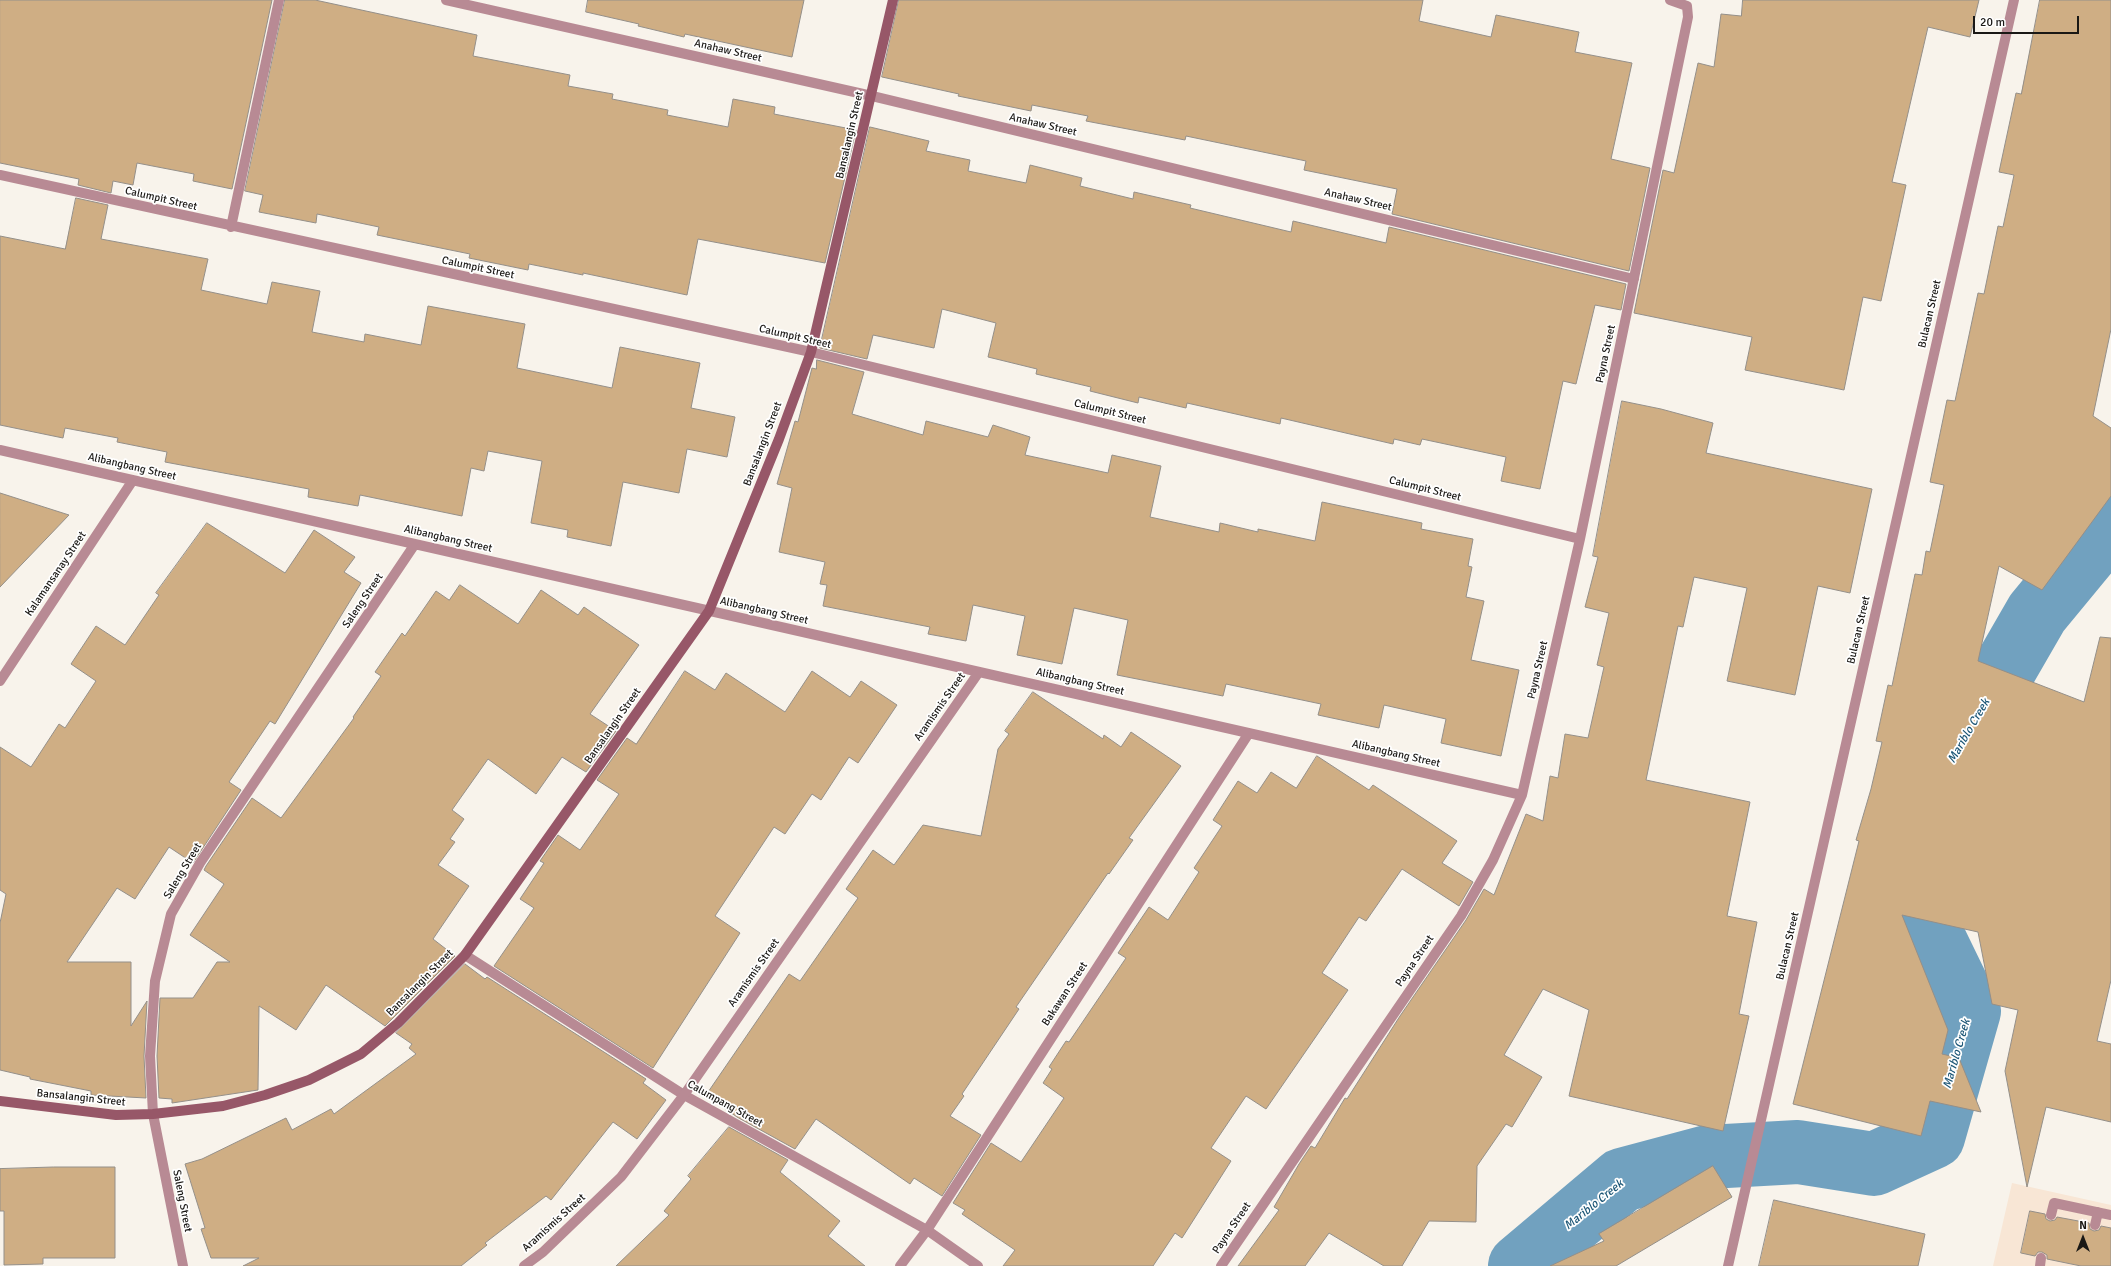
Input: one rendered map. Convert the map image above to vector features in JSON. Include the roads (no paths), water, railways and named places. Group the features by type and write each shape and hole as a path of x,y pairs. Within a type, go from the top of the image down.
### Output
{"street":[{"path":"230,227 279,0"},
{"name":"Anahaw Street","path":"446,0 872,96 1634,279"},
{"name":"Bansalangin Street","path":"0,1101 116,1115 153,1114 222,1106 265,1095 309,1080 361,1054 398,1023 465,955 709,611 779,439 810,352 872,96 893,0"},
{"name":"Payna Street","path":"1221,1266 1461,916 1493,860 1522,795 1580,539 1688,17 1689,9 1684,3 1670,0"},
{"name":"Bulacan Street","path":"1728,1266 2014,0"},
{"name":"Calumpit Street","path":"0,175 230,227 810,352 1580,539"},
{"name":"Alibangbang Street","path":"0,450 1522,795"},
{"name":"Kalamansanay Street","path":"0,681 133,480"},
{"name":"Saleng Street","path":"182,1266 153,1114 150,1056 155,981 170,914 200,863 415,544"},
{"name":"Aramismis Street","path":"524,1266 542,1252 621,1177 684,1095 979,672"},
{"name":"Bakawan Street","path":"900,1266 926,1230 1249,733"},
{"name":"Calumpang Street","path":"465,955 684,1095 926,1230 978,1266"},
{"path":"2051,1215 2054,1202 2111,1215"},
{"path":"2095,1225 2098,1212"}],"waterway":[{"name":"Mariblo Creek","path":"1959,748 2037,613 2111,523"},
{"name":"Mariblo Creek","path":"1520,1266 1622,1180 1708,1157 1798,1152 1874,1164 1933,1137 1969,1011 1897,863 1909,842"}]}
